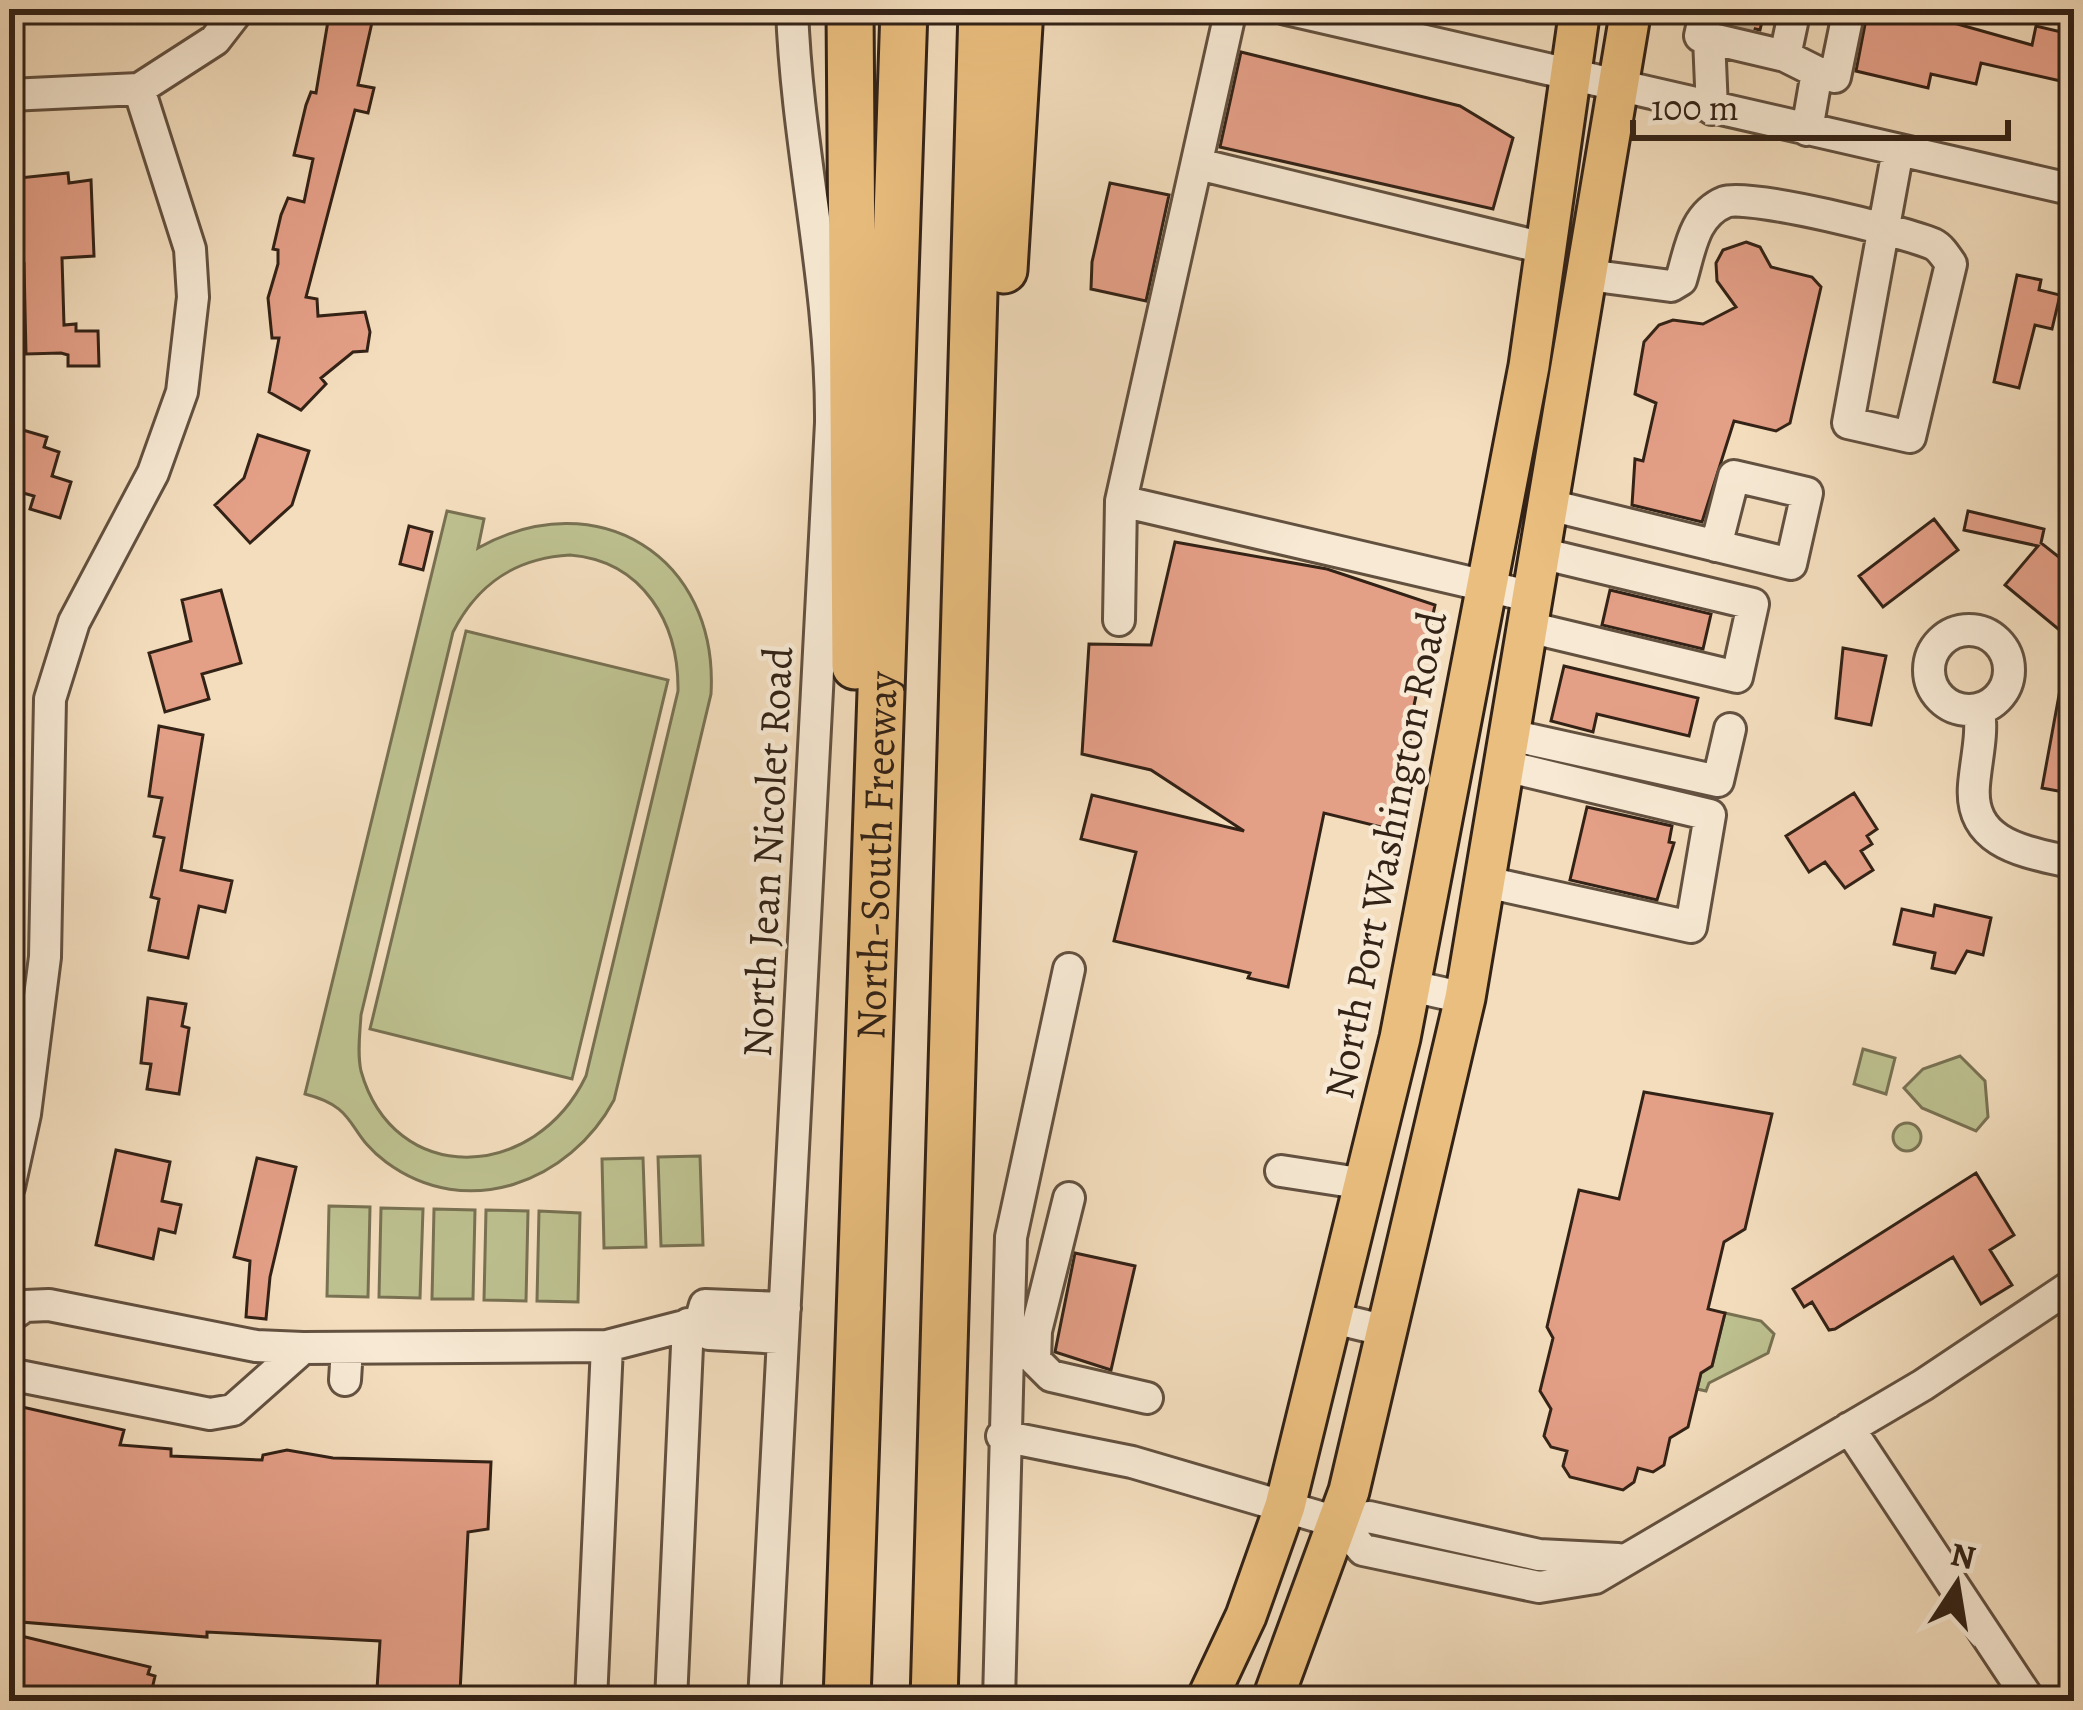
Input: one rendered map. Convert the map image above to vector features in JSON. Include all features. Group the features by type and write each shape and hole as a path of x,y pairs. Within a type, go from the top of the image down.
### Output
{"highway":[{"path":"850,9 852,657 878,750"},
{"name":"North-South Freeway","path":"848,1701 904,9"},
{"name":"North-South Freeway","path":"934,1701 982,9"},
{"path":"964,630 991,500 1020,9"}],"main road":[{"name":"North Port Washington Road","path":"1206,1701 1246,1616 1286,1506 1411,986 1529,366 1580,9"},
{"path":"1272,1701 1340,1523 1465,998 1631,9"}],"street":[{"path":"9,95 139,88 215,40 239,9"},
{"name":"North Jean Nicolet Road","path":"764,1701 831,409 825,272 795,88 792,9"},
{"path":"1120,620 1121,501 1231,9"},
{"path":"1286,9 1330,14 1619,88 2074,190"},
{"path":"1674,9 1691,9"},
{"path":"1712,109 1714,17 1783,29 1816,72 1835,77 1849,9"},
{"path":"1808,130 1816,72"},
{"path":"9,1187 26,1114 45,957 50,699 74,622 153,473 182,392 194,297 190,250 139,88"},
{"path":"1588,275 1671,286 1682,280 1696,227 1727,201 1751,199 1885,230 1938,245 1951,264 1910,437 1848,423 1885,230 1898,151"},
{"path":"1198,164 1544,248"},
{"path":"1121,501 1487,589 1530,612 1737,677 1754,604 1540,553"},
{"path":"1549,505 1716,546"},
{"path":"1979,709 1973,790 1981,824 2003,844 2074,863"},
{"path":"1508,750 1718,781 1730,729"},
{"path":"1486,882 1691,927 1711,815 1508,750"},
{"path":"999,1701 1002,1436 1011,1238 1069,968"},
{"path":"1411,986 1465,998"},
{"path":"1281,1171 1365,1184"},
{"path":"1069,1198 1036,1331 1035,1360 1051,1376 1147,1398"},
{"path":"1002,1436 1132,1462 1340,1523 1363,1550 1540,1587 1594,1578 1618,1559 1849,1428 2074,1285"},
{"path":"9,1317 25,1306 49,1305 256,1346 304,1348 608,1346 694,1323"},
{"path":"1333,1318 1388,1330"},
{"path":"694,1323 709,1334 784,1323"},
{"path":"671,1701 694,1323"},
{"path":"591,1701 608,1346"},
{"path":"9,1374 210,1414 233,1410 304,1348"},
{"path":"345,1381 347,1348"},
{"path":"1849,1428 2030,1701"}],"green space":[{"path":"447,511 484,519 478,548 523,530 566,524 606,529 642,544 672,570 695,604 708,645 711,694 614,1100 571,1153 514,1184 482,1190 450,1189 417,1180 373,1151 335,1106 305,1094","holes":["550,557 596,560 618,569 652,600 672,642 678,691 586,1076 563,1111 534,1136 501,1152 467,1157 433,1152 403,1136 378,1109 361,1071 359,1043 361,1015 453,632 474,600 516,568"]},
{"path":"466,631 668,680 572,1079 370,1029"},
{"path":"1863,1049 1895,1058 1886,1094 1854,1084"},
{"path":"1960,1056 1985,1081 1988,1117 1976,1131 1922,1108 1904,1088 1923,1069"},
{"path":"1907,1123 1917,1127 1921,1137 1917,1147 1907,1151 1897,1147 1893,1137 1897,1127"},
{"path":"700,1156 703,1245 661,1246 658,1157"},
{"path":"643,1158 646,1247 604,1248 602,1159"},
{"path":"329,1206 370,1207 368,1297 327,1296"},
{"path":"381,1208 423,1209 420,1298 379,1297"},
{"path":"434,1209 475,1210 473,1299 432,1299"},
{"path":"486,1210 528,1211 526,1301 484,1300"},
{"path":"539,1211 580,1213 578,1302 537,1301"},
{"path":"1725,1313 1761,1321 1774,1334 1768,1353 1709,1383 1706,1391 1697,1389 1701,1373 1712,1366"}],"building":[{"path":"330,9 375,9 358,85 374,88 368,113 355,110 306,297 317,299 318,316 365,312 370,332 367,351 353,352 321,378 326,384 301,410 269,392 279,338 272,338 268,298 278,264 278,250 273,249 281,215 288,198 304,202 313,159 294,155 306,105 311,92 316,93"},
{"path":"1728,9 1765,9 1760,30 1725,22"},
{"path":"1868,9 1946,9 1943,20 2032,45 2036,26 2074,35 2074,84 1981,63 1976,84 1931,74 1928,88 1856,71"},
{"path":"1241,52 1460,106 1513,138 1493,209 1220,147"},
{"path":"68,173 69,183 91,180 94,256 62,258 64,325 76,324 76,331 98,331 99,366 68,366 68,355 61,353 26,354 24,264 9,266 9,179"},
{"path":"1110,183 1169,195 1146,301 1091,289 1092,262"},
{"path":"1746,242 1760,247 1771,267 1812,277 1821,287 1790,423 1776,431 1734,421 1702,522 1632,505 1635,459 1643,461 1656,403 1635,394 1644,342 1659,325 1673,320 1703,324 1736,307 1717,281 1716,263 1723,250"},
{"path":"2017,275 2041,280 2039,290 2060,295 2052,329 2035,325 2019,388 1994,382"},
{"path":"9,426 47,437 44,447 59,452 52,476 71,482 60,518 30,509 34,496 9,489"},
{"path":"258,435 309,451 292,505 250,543 215,505 244,478"},
{"path":"1968,511 2044,529 2041,543 2074,569 2074,642 2005,585 2038,546 1964,530"},
{"path":"1934,519 1958,550 1883,607 1859,576"},
{"path":"409,526 432,532 423,570 400,564"},
{"path":"1175,542 1327,569 1435,605 1412,715 1409,758 1402,757 1385,828 1324,813 1288,987 1248,978 1250,973 1114,941 1136,852 1081,839 1092,795 1244,831 1151,770 1082,754 1089,644 1151,645"},
{"path":"221,590 241,663 202,674 209,699 165,712 149,653 191,641 182,600"},
{"path":"1610,590 1711,614 1703,649 1602,625"},
{"path":"1843,648 1886,656 1871,725 1836,718"},
{"path":"1564,666 1698,698 1689,736 1597,714 1593,732 1551,721"},
{"path":"2064,668 2074,669 2074,794 2042,788"},
{"path":"159,726 203,735 181,870 232,881 225,912 199,906 188,958 149,950 159,899 151,897 164,838 154,836 162,798 149,796"},
{"path":"1854,793 1877,829 1867,836 1872,844 1861,851 1873,870 1845,888 1825,862 1809,872 1786,836"},
{"path":"1587,807 1672,826 1669,842 1674,843 1657,900 1570,880"},
{"path":"1935,905 1991,918 1983,955 1967,951 1955,973 1932,968 1935,953 1894,944 1902,909 1933,916"},
{"path":"148,998 186,1004 182,1026 189,1028 179,1094 147,1089 151,1064 141,1063"},
{"path":"1644,1092 1772,1114 1745,1229 1724,1242 1708,1309 1725,1313 1712,1366 1701,1373 1688,1427 1670,1438 1664,1465 1653,1472 1638,1468 1634,1482 1623,1490 1570,1477 1563,1466 1567,1451 1551,1447 1544,1436 1551,1409 1540,1391 1553,1338 1547,1327 1579,1190 1619,1199"},
{"path":"116,1150 170,1162 162,1201 181,1205 175,1233 159,1229 153,1259 96,1245"},
{"path":"257,1158 296,1167 270,1277 266,1319 246,1317 250,1261 234,1257"},
{"path":"1976,1173 2014,1235 1990,1250 2012,1285 1981,1304 1953,1257 1835,1329 1829,1330 1812,1302 1804,1307 1793,1289"},
{"path":"1075,1253 1135,1266 1111,1370 1055,1352"},
{"path":"9,1404 124,1430 120,1445 171,1449 171,1456 262,1460 263,1455 287,1450 333,1458 491,1462 488,1529 468,1532 460,1693 377,1689 380,1641 207,1632 207,1637 9,1621"},
{"path":"17,1635 150,1667 148,1674 155,1676 150,1698 15,1701"}],"tunnel":[{"path":"1727,12 1762,21"}]}
